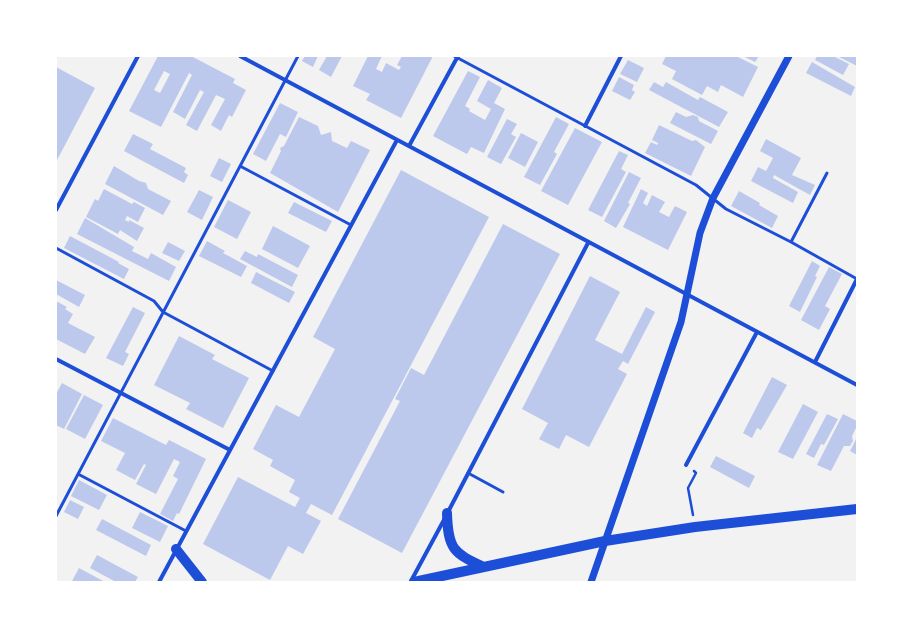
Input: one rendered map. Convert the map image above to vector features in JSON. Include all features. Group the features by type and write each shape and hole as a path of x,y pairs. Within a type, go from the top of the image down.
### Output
{"main road":[{"path":"414,582 605,541 695,527 857,508"},
{"path":"447,513 448,532 452,546 462,557 484,567"},
{"path":"176,549 202,582"}],"street":[{"path":"56,210 138,56"},
{"path":"240,56 588,243 857,385"},
{"path":"585,126 621,56"},
{"path":"591,582 681,322 700,233 713,198 789,56"},
{"path":"409,146 456,57"},
{"path":"159,582 398,140"},
{"path":"411,582 588,243"},
{"path":"814,362 857,279"},
{"path":"686,465 757,332"},
{"path":"56,359 230,450"}],"lane":[{"path":"56,516 298,56"},
{"path":"456,57 696,185 726,208 857,279"},
{"path":"240,166 351,225"},
{"path":"791,242 827,173"},
{"path":"56,248 154,301 163,312 273,371"},
{"path":"468,473 502,492"},
{"path":"78,474 186,531"}],"path":[{"path":"686,465 696,473 688,488 695,527"}],"building":[{"path":"158,56 191,56 235,79 233,83 246,90 232,117 229,115 221,131 211,125 225,99 216,95 197,131 186,125 204,92 200,90 185,119 173,112 192,75 189,73 161,127 129,111","holes":["164,71 170,74 160,93 154,90"]},
{"path":"305,56 318,56 313,67 302,61"},
{"path":"327,56 342,56 331,77 319,70"},
{"path":"368,56 382,56 376,69 382,72 386,63 399,70 401,67 397,65 402,56 433,56 401,118 366,100 370,94 353,86"},
{"path":"666,56 736,56 758,67 743,97 721,85 718,92 707,86 702,95 672,79 676,71 662,64"},
{"path":"743,56 759,56 755,62"},
{"path":"817,56 833,56 849,64 843,75 815,60"},
{"path":"837,56 857,56 857,66"},
{"path":"628,60 644,68 637,82 620,74"},
{"path":"812,62 855,87 851,96 806,73"},
{"path":"56,67 95,88 56,162"},
{"path":"468,71 480,77 465,106 470,109 469,111 485,120 491,109 477,101 488,80 502,88 494,103 505,109 484,153 471,147 467,154 433,136"},
{"path":"619,77 634,85 632,90 635,92 630,100 612,91"},
{"path":"654,82 663,87 666,82 698,100 700,97 728,112 719,127 649,90"},
{"path":"280,103 298,112 286,137 280,134 266,161 253,154"},
{"path":"676,112 686,117 693,115 698,117 699,121 718,131 711,144 670,123"},
{"path":"299,117 318,126 321,135 331,132 332,141 347,148 351,141 370,150 338,212 270,173 281,151 280,148 284,146"},
{"path":"556,117 569,124 554,152 557,154 540,185 524,177"},
{"path":"507,119 517,124 511,134 516,137 501,164 487,157"},
{"path":"659,125 692,141 696,140 705,147 691,176 645,153 651,142 657,145 658,143 652,140"},
{"path":"575,128 602,142 568,205 541,191"},
{"path":"521,133 538,142 525,167 508,158"},
{"path":"133,134 153,144 150,149 186,168 184,172 188,175 184,183 124,151"},
{"path":"766,139 801,158 792,175 815,185 810,195 774,175 773,178 798,192 793,203 751,181 758,167 766,171 773,158 760,151"},
{"path":"619,151 628,155 621,169 626,172 602,217 588,210"},
{"path":"219,158 231,164 222,182 210,176"},
{"path":"114,166 139,181 146,183 148,189 171,201 163,215 105,184"},
{"path":"401,170 489,217 332,515 311,504 306,513 321,521 303,554 288,546 270,580 203,544 238,477 295,507 300,498 289,492 295,480 270,466 273,460 253,449 276,405 299,417 335,349 313,337"},
{"path":"629,172 641,178 628,203 630,204 616,228 604,221"},
{"path":"104,189 132,204 134,202 145,208 138,222 127,216 125,220 129,222 129,220 144,228 137,241 120,230 118,234 86,217 95,199 98,201"},
{"path":"641,189 648,193 643,203 647,206 652,195 665,202 659,212 669,217 675,206 687,212 668,250 623,227"},
{"path":"199,190 213,197 202,220 187,212"},
{"path":"739,191 760,203 759,205 778,216 772,228 731,206"},
{"path":"228,200 251,212 237,239 214,227"},
{"path":"294,202 332,221 326,232 288,213"},
{"path":"85,218 134,247 132,251 148,259 151,253 176,267 169,281 77,234"},
{"path":"503,224 560,254 402,553 338,519 400,401 395,399 411,368 424,375"},
{"path":"273,226 310,246 298,268 262,249"},
{"path":"70,236 119,262 118,263 129,269 124,279 64,248"},
{"path":"207,241 225,251 223,253 247,266 241,277 199,256"},
{"path":"168,242 185,251 179,261 162,253"},
{"path":"245,251 257,257 258,254 298,275 292,287 240,259"},
{"path":"812,261 820,266 815,276 817,277 800,312 789,306"},
{"path":"829,267 842,274 825,306 830,309 819,330 801,320"},
{"path":"256,272 295,292 289,303 251,283"},
{"path":"590,276 620,292 595,340 622,354 646,307 655,312 628,364 623,361 618,369 627,374 589,447 566,435 559,449 539,439 548,423 522,409"},
{"path":"56,280 85,295 79,307 56,294"},
{"path":"56,301 67,307 65,309 73,314 68,323 95,337 85,354 56,339"},
{"path":"133,307 145,313 125,352 129,354 123,366 106,358"},
{"path":"179,336 215,355 212,359 249,378 223,428 186,409 190,403 154,385"},
{"path":"772,377 787,385 761,430 757,428 752,438 743,433"},
{"path":"62,383 82,394 64,429 56,425 56,394"},
{"path":"84,395 103,405 85,439 66,429"},
{"path":"803,404 818,412 793,459 778,452"},
{"path":"827,414 838,419 824,445 821,444 814,458 806,454"},
{"path":"843,414 857,421 857,426 852,436 853,441 850,446 844,446 831,471 817,465"},
{"path":"113,418 166,445 169,440 206,459 179,514 177,513 173,521 160,514 178,479 173,476 180,462 174,459 156,494 136,484 146,465 144,464 135,480 116,470 125,453 101,441"},
{"path":"857,437 857,455 850,451"},
{"path":"716,456 755,476 749,488 710,467"},
{"path":"79,480 107,495 99,510 71,496"},
{"path":"70,500 84,507 78,519 64,512"},
{"path":"140,512 168,526 160,542 132,528"},
{"path":"102,519 151,545 146,556 96,530"},
{"path":"97,555 138,577 135,582 116,582 90,568"},
{"path":"79,568 105,582 72,581"}]}
